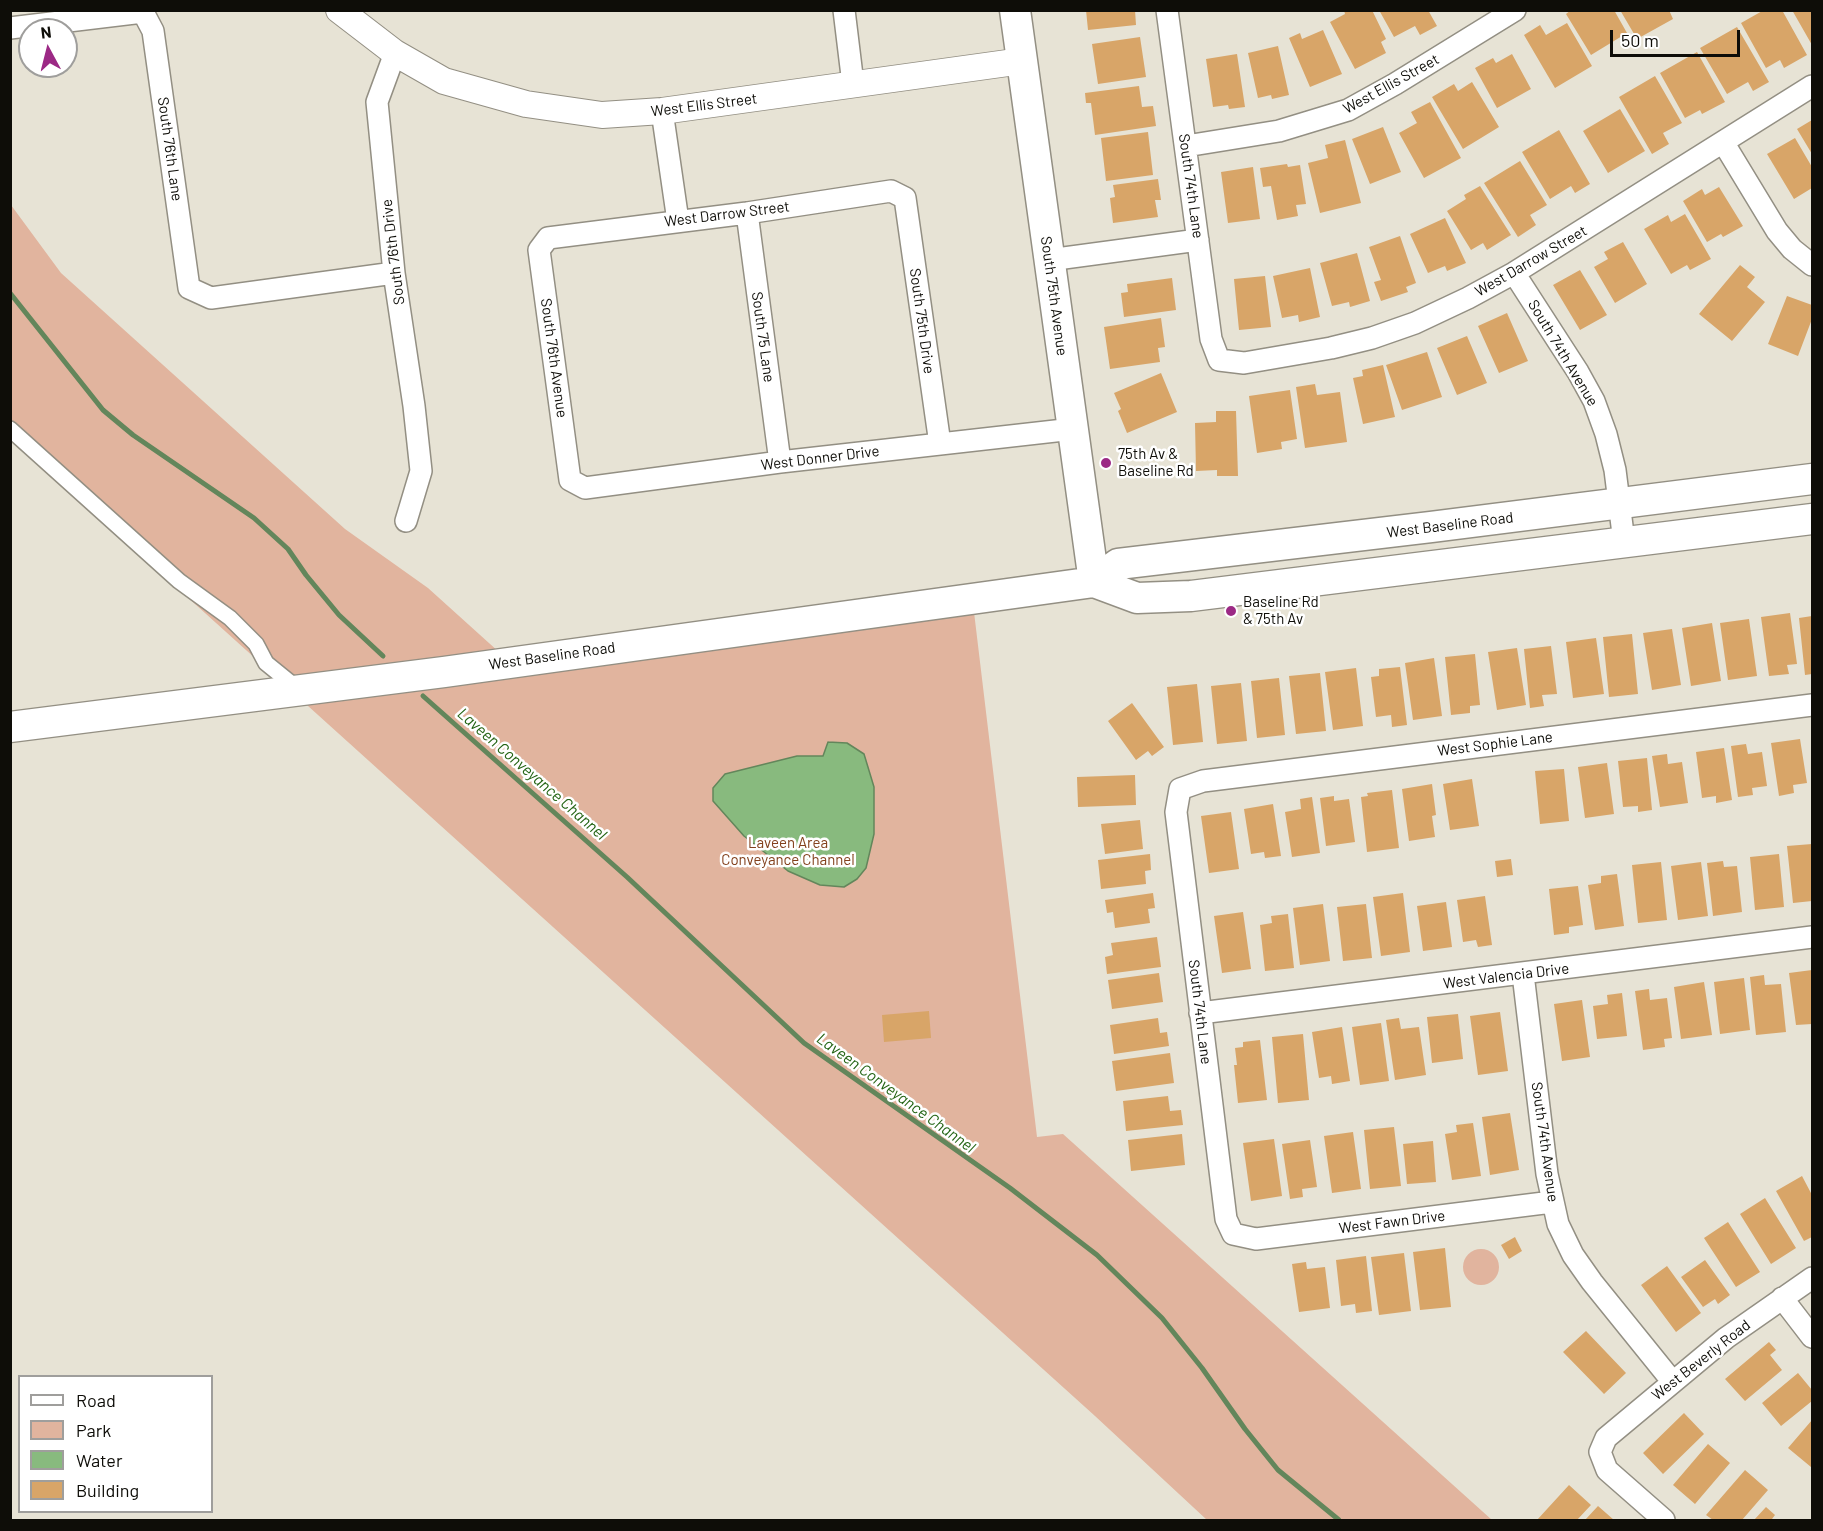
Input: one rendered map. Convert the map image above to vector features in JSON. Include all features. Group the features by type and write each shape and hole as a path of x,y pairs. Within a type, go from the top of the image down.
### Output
{"main road":[{"name":"South 75th Avenue","path":"1015,10 1094,582"},
{"name":"West Baseline Road","path":"1094,582 1118,564 1812,479"},
{"name":"West Baseline Road","path":"10,727 444,672 1094,582 1137,598 1191,596 1812,519"}],"street":[{"path":"339,10 394,53"},
{"path":"844,10 853,84"},
{"name":"South 74th Lane","path":"1167,10 1211,339 1219,360"},
{"name":"West Ellis Street","path":"1185,146 1279,131 1348,110 1395,84 1515,10"},
{"name":"South 76th Lane","path":"10,28 143,12 153,30 189,288 211,298 394,273"},
{"name":"West Ellis Street","path":"394,53 444,81 526,104 602,115 662,111 1022,61"},
{"name":"South 76th Drive","path":"394,53 377,102 394,273 422,471 406,521"},
{"name":"West Darrow Street","path":"1219,360 1244,363 1331,348 1372,338 1416,323 1514,273 1812,86"},
{"path":"662,111 678,221"},
{"path":"1723,142 1777,231 1792,249 1812,265"},
{"name":"West Darrow Street","path":"548,238 747,213 891,191 905,198"},
{"name":"South 75th Drive","path":"905,198 940,444"},
{"name":"South 75 Lane","path":"747,213 780,462"},
{"name":"South 76th Avenue","path":"548,238 539,250 570,480"},
{"path":"1049,260 1198,240"},
{"name":"South 74th Avenue","path":"1514,273 1578,372 1594,401 1606,434 1615,470 1624,542"},
{"path":"10,429 179,581 230,618 256,644 266,663 300,690"},
{"name":"West Donner Drive","path":"570,480 585,488 780,462 1073,429"},
{"name":"West Sophie Lane","path":"1180,789 1203,781 1812,705"},
{"name":"South 74th Lane","path":"1180,789 1176,812 1226,1219 1233,1234"},
{"name":"West Valencia Drive","path":"1200,1013 1812,938"},
{"name":"South 74th Avenue","path":"1524,974 1547,1174 1558,1224 1573,1255 1592,1282 1672,1381"},
{"name":"West Fawn Drive","path":"1233,1234 1256,1239 1552,1202"},
{"name":"West Beverly Road","path":"1664,1521 1607,1470 1600,1452 1606,1438 1726,1338 1812,1278"},
{"path":"1782,1298 1812,1337"}],"green space":[{"name":"Laveen Area Conveyance Channel","path":"11,205 61,273 345,529 428,588 520,671 974,612 1037,1137 1063,1134 1492,1520 1207,1520 1095,1416 11,438"},
{"path":"1481,1249 1494,1254 1499,1267 1494,1280 1481,1285 1468,1280 1463,1267 1468,1254"}],"water":[{"path":"828,742 847,743 864,754 874,787 874,834 866,868 857,879 844,887 820,885 788,871 744,836 713,801 713,788 725,774 797,756 823,756"}],"building":[{"path":"1086,10 1135,10 1136,25 1088,30"},
{"path":"1344,10 1372,10 1386,39 1381,42 1386,53 1355,69 1330,22 1345,14"},
{"path":"1379,10 1428,10 1437,26 1420,35 1415,26 1394,37"},
{"path":"1571,10 1614,10 1627,33 1591,55 1566,14"},
{"path":"1620,10 1669,10 1673,19 1637,39"},
{"path":"1764,10 1782,10 1807,55 1784,68 1780,60 1766,68 1741,23"},
{"path":"1792,10 1812,10 1812,45"},
{"path":"1567,23 1592,66 1555,88 1524,35 1540,25 1546,35"},
{"path":"1737,27 1769,82 1753,91 1748,82 1727,94 1700,48"},
{"path":"1323,30 1342,74 1310,87 1289,38 1300,33 1302,39"},
{"path":"1140,37 1146,77 1098,84 1092,44"},
{"path":"1278,46 1289,95 1272,99 1271,95 1258,98 1248,53"},
{"path":"1697,52 1725,102 1702,114 1700,110 1685,118 1660,73"},
{"path":"1237,54 1245,107 1229,109 1228,105 1213,107 1206,59"},
{"path":"1512,54 1531,89 1497,108 1475,68 1493,58 1496,63"},
{"path":"1655,76 1682,123 1663,133 1669,144 1652,154 1619,97"},
{"path":"1472,82 1499,127 1463,149 1432,97 1454,84 1458,91"},
{"path":"1139,86 1142,107 1153,106 1156,126 1095,135 1091,103 1086,103 1085,93"},
{"path":"1430,102 1461,158 1424,178 1399,133 1417,123 1411,112"},
{"path":"1620,109 1645,151 1608,173 1583,131"},
{"path":"1812,120 1812,154 1797,129"},
{"path":"1383,127 1401,172 1370,184 1352,139"},
{"path":"1559,130 1590,184 1575,193 1571,186 1550,199 1522,152"},
{"path":"1148,132 1153,175 1106,181 1101,138"},
{"path":"1795,138 1812,167 1812,188 1794,199 1767,154"},
{"path":"1345,140 1361,203 1320,213 1308,163 1328,158 1325,145"},
{"path":"1520,161 1547,205 1530,215 1536,225 1518,237 1484,183"},
{"path":"1287,164 1288,167 1300,165 1306,204 1296,205 1298,216 1277,220 1271,186 1263,187 1260,168"},
{"path":"1253,167 1260,219 1228,223 1221,172"},
{"path":"1158,179 1161,200 1155,200 1158,217 1113,223 1110,198 1115,197 1113,185"},
{"path":"1480,186 1511,235 1487,250 1483,243 1471,250 1447,211 1466,199 1464,195"},
{"path":"1719,187 1743,226 1723,237 1721,234 1707,242 1683,201 1702,189 1705,195"},
{"path":"1685,214 1711,259 1690,270 1687,265 1671,274 1644,229 1668,215 1671,222"},
{"path":"1445,218 1466,263 1447,271 1445,266 1428,273 1410,234"},
{"path":"1400,236 1416,283 1406,287 1408,292 1381,301 1374,282 1381,280 1369,247"},
{"path":"1623,242 1647,284 1615,303 1594,267 1608,259 1604,252"},
{"path":"1357,253 1370,301 1350,307 1349,302 1332,306 1320,263"},
{"path":"1740,265 1755,277 1747,287 1765,302 1732,341 1699,314"},
{"path":"1310,268 1320,317 1299,322 1298,315 1282,318 1273,276"},
{"path":"1580,270 1607,315 1580,330 1553,285"},
{"path":"1265,276 1271,327 1239,330 1234,279"},
{"path":"1172,278 1176,310 1124,317 1121,293 1128,292 1127,284"},
{"path":"1787,296 1812,305 1812,319 1798,356 1768,344"},
{"path":"1507,313 1528,361 1499,373 1478,326"},
{"path":"1161,318 1165,347 1158,348 1160,362 1110,369 1104,327"},
{"path":"1467,336 1487,383 1457,395 1437,348"},
{"path":"1427,352 1442,397 1402,410 1386,365"},
{"path":"1383,365 1395,417 1363,424 1353,378 1363,376 1362,370"},
{"path":"1161,373 1177,412 1127,433 1114,393"},
{"path":"1315,384 1317,395 1340,392 1347,442 1305,448 1296,387"},
{"path":"1290,390 1297,439 1281,442 1282,449 1257,453 1249,396"},
{"path":"1216,411 1236,411 1238,476 1217,476 1217,470 1196,471 1195,423 1216,422"},
{"path":"1790,613 1797,664 1787,665 1789,674 1769,676 1761,617"},
{"path":"1812,616 1812,674 1805,675 1799,618"},
{"path":"1749,619 1757,676 1728,680 1720,623"},
{"path":"1712,623 1721,681 1691,686 1682,628"},
{"path":"1672,629 1681,685 1652,690 1643,633"},
{"path":"1632,634 1638,694 1609,697 1603,637"},
{"path":"1596,638 1604,694 1573,698 1566,642"},
{"path":"1551,646 1557,694 1542,695 1544,706 1530,708 1524,649"},
{"path":"1517,648 1526,705 1497,710 1488,652"},
{"path":"1475,654 1480,705 1470,706 1470,713 1451,715 1445,657"},
{"path":"1434,658 1442,716 1413,720 1405,663"},
{"path":"1400,667 1407,725 1392,727 1391,715 1376,717 1371,677 1379,676 1379,669"},
{"path":"1356,668 1363,726 1333,730 1325,672"},
{"path":"1320,673 1326,731 1296,734 1289,676"},
{"path":"1279,678 1285,735 1257,738 1251,681"},
{"path":"1241,683 1247,741 1217,744 1211,686"},
{"path":"1197,684 1203,742 1173,745 1167,687"},
{"path":"1132,703 1164,747 1152,756 1148,751 1136,760 1108,721"},
{"path":"1800,739 1807,783 1793,785 1794,793 1779,796 1771,743"},
{"path":"1746,744 1748,754 1762,752 1767,786 1752,788 1753,795 1738,797 1731,746"},
{"path":"1724,748 1732,800 1716,803 1716,796 1702,798 1696,752"},
{"path":"1667,754 1668,764 1682,762 1688,803 1660,807 1652,756"},
{"path":"1647,758 1652,810 1638,812 1638,806 1623,807 1618,761"},
{"path":"1607,763 1614,814 1585,818 1578,767"},
{"path":"1564,769 1569,821 1540,824 1535,771"},
{"path":"1135,775 1136,805 1078,807 1077,777"},
{"path":"1472,779 1479,826 1450,830 1443,784"},
{"path":"1432,784 1436,815 1432,816 1435,837 1409,841 1402,789"},
{"path":"1392,790 1399,848 1367,852 1361,797 1368,796 1367,793"},
{"path":"1334,796 1334,801 1349,799 1355,842 1326,846 1320,798"},
{"path":"1312,797 1320,853 1292,857 1285,812 1301,809 1300,799"},
{"path":"1273,804 1281,856 1265,858 1264,852 1251,854 1244,809"},
{"path":"1231,812 1239,869 1209,873 1201,816"},
{"path":"1140,820 1143,849 1105,854 1101,824"},
{"path":"1812,844 1812,901 1793,903 1787,846"},
{"path":"1150,854 1151,870 1145,871 1146,884 1101,889 1098,860"},
{"path":"1779,854 1784,907 1755,910 1750,857"},
{"path":"1511,859 1513,875 1497,877 1495,861"},
{"path":"1723,861 1724,867 1737,866 1742,912 1713,916 1707,863"},
{"path":"1661,862 1667,920 1638,923 1632,865"},
{"path":"1701,862 1708,916 1678,920 1671,866"},
{"path":"1617,874 1624,926 1595,930 1588,885 1601,883 1601,876"},
{"path":"1578,886 1583,925 1569,927 1569,933 1554,935 1549,889"},
{"path":"1153,893 1155,908 1148,909 1150,923 1115,928 1113,912 1107,913 1105,900"},
{"path":"1403,893 1410,952 1381,956 1373,897"},
{"path":"1485,896 1492,945 1478,947 1476,940 1463,942 1457,900"},
{"path":"1446,902 1452,947 1423,951 1417,906"},
{"path":"1323,904 1330,961 1300,965 1293,908"},
{"path":"1366,904 1372,958 1343,961 1337,907"},
{"path":"1243,912 1251,969 1222,973 1214,916"},
{"path":"1288,914 1294,968 1265,971 1260,925 1272,923 1271,916"},
{"path":"1157,937 1161,967 1107,974 1105,957 1113,955 1111,943"},
{"path":"1812,970 1812,1024 1796,1025 1789,973"},
{"path":"1159,973 1163,1002 1112,1009 1108,980"},
{"path":"1764,975 1765,985 1781,984 1786,1032 1756,1035 1750,977"},
{"path":"1744,978 1750,1030 1720,1034 1714,982"},
{"path":"1704,982 1712,1035 1681,1039 1674,987"},
{"path":"1649,989 1650,1000 1667,998 1672,1038 1664,1039 1665,1047 1643,1050 1635,991"},
{"path":"1622,993 1627,1036 1597,1039 1593,1006 1608,1004 1607,995"},
{"path":"1582,1000 1590,1057 1562,1061 1554,1004"},
{"path":"929,1011 931,1038 884,1042 882,1015"},
{"path":"1500,1012 1508,1071 1478,1075 1470,1016"},
{"path":"1458,1014 1463,1059 1432,1063 1427,1017"},
{"path":"1158,1018 1160,1033 1167,1032 1169,1046 1114,1054 1110,1025"},
{"path":"1399,1018 1401,1029 1419,1027 1426,1075 1395,1080 1386,1020"},
{"path":"1381,1023 1389,1081 1360,1085 1352,1027"},
{"path":"1342,1027 1350,1081 1332,1084 1331,1076 1319,1078 1312,1032"},
{"path":"1303,1034 1309,1100 1278,1103 1272,1037"},
{"path":"1260,1040 1267,1100 1238,1103 1234,1065 1237,1065 1235,1048 1243,1047 1243,1042"},
{"path":"1170,1053 1174,1083 1116,1091 1112,1061"},
{"path":"1168,1096 1170,1111 1181,1110 1183,1125 1126,1131 1123,1101"},
{"path":"1510,1113 1519,1170 1490,1175 1482,1117"},
{"path":"1473,1123 1481,1176 1452,1180 1445,1134 1457,1132 1456,1125"},
{"path":"1394,1127 1401,1186 1370,1189 1364,1130"},
{"path":"1353,1132 1361,1189 1332,1193 1324,1136"},
{"path":"1182,1134 1185,1165 1131,1171 1128,1140"},
{"path":"1274,1139 1282,1196 1251,1201 1243,1143"},
{"path":"1310,1140 1317,1187 1302,1189 1303,1197 1290,1199 1282,1144"},
{"path":"1433,1141 1436,1182 1407,1184 1403,1144"},
{"path":"1802,1176 1812,1195 1812,1237 1804,1241 1776,1191"},
{"path":"1765,1198 1796,1248 1771,1264 1740,1214"},
{"path":"1728,1222 1760,1272 1736,1287 1704,1238"},
{"path":"1515,1237 1522,1251 1509,1259 1501,1245"},
{"path":"1445,1248 1451,1307 1420,1310 1413,1252"},
{"path":"1404,1253 1411,1311 1379,1315 1371,1257"},
{"path":"1366,1256 1372,1311 1356,1313 1355,1304 1341,1306 1336,1260"},
{"path":"1705,1260 1730,1295 1718,1304 1715,1299 1703,1307 1681,1277"},
{"path":"1306,1262 1307,1269 1325,1267 1330,1308 1299,1312 1292,1264"},
{"path":"1667,1266 1701,1313 1676,1332 1641,1285"},
{"path":"1586,1331 1626,1373 1604,1394 1563,1352"},
{"path":"1769,1342 1776,1350 1770,1355 1782,1370 1745,1401 1725,1379"},
{"path":"1798,1373 1812,1390 1812,1401 1781,1426 1762,1403"},
{"path":"1684,1413 1704,1434 1663,1474 1643,1453"},
{"path":"1812,1420 1812,1466 1811,1467 1788,1448"},
{"path":"1708,1444 1730,1463 1695,1504 1673,1485"},
{"path":"1745,1470 1768,1490 1742,1520 1713,1520 1706,1515"},
{"path":"1569,1485 1591,1505 1577,1520 1537,1520"},
{"path":"1598,1506 1614,1520 1585,1520"},
{"path":"1766,1507 1775,1515 1773,1520 1754,1520"}],"waterway":[{"name":"Laveen Conveyance Channel","path":"10,293 103,410 133,435 254,518 288,549 339,615 383,656"},
{"name":"Laveen Conveyance Channel","path":"423,696 627,877 804,1043 1010,1188 1097,1255 1162,1318 1278,1470 1339,1520"}],"place":[{"name":"75th Av & Baseline Rd","path":"1106,463"},
{"name":"Baseline Rd & 75th Av","path":"1231,611"}]}
